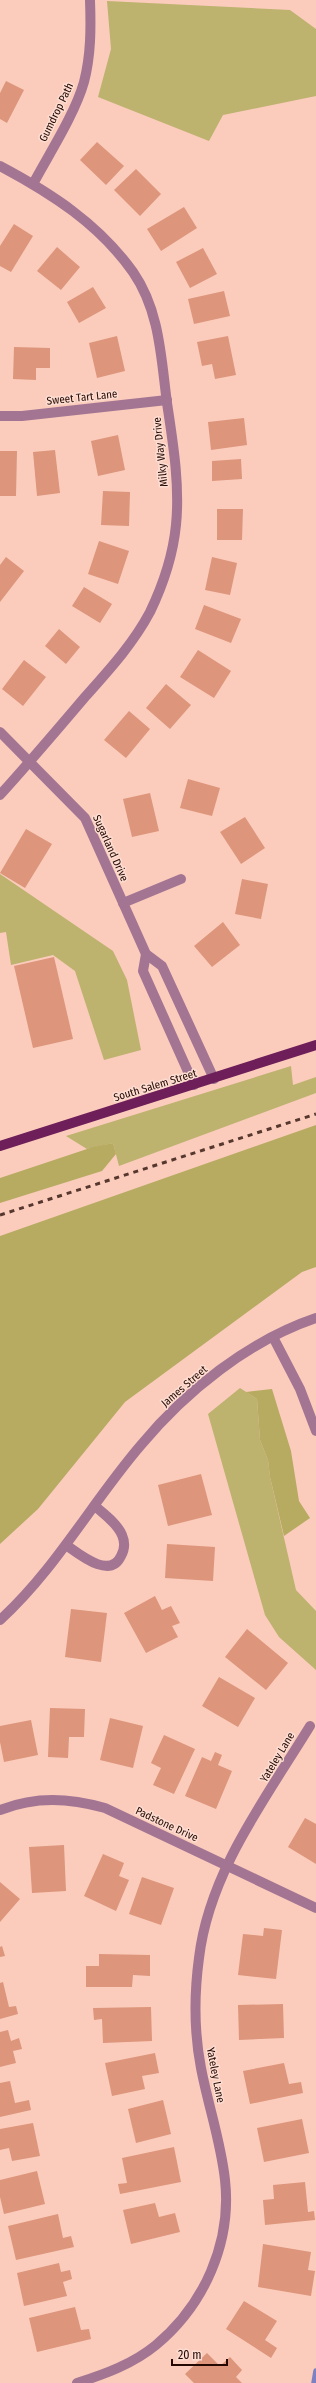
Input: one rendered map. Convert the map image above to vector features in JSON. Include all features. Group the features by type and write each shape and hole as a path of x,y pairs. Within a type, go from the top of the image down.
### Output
{"main road":[{"name":"South Salem Street","path":"0,1146 214,1079 316,1045"}],"street":[{"name":"Gumdrop Path","path":"33,184 78,99 84,83 92,36 90,0"},
{"name":"Milky Way Drive","path":"0,166 33,184 94,227 121,255 134,274 153,313 160,344 174,452 176,525 170,558 162,586 149,613 127,649 0,795"},
{"name":"Sweet Tart Lane","path":"0,416 22,416 167,400"},
{"name":"Sugarland Drive","path":"0,732 31,760 85,818 146,954 162,966 214,1079"},
{"path":"122,903 181,878"},
{"path":"146,954 143,971 194,1085"},
{"name":"James Street","path":"0,1620 30,1590 66,1545 140,1445 165,1418 218,1372 273,1337 316,1318"},
{"path":"273,1337 300,1389 316,1431"},
{"path":"66,1545 91,1562 103,1566 113,1563 120,1558 124,1550 122,1535 116,1526 95,1506"},
{"name":"Yateley Lane","path":"77,2383 115,2370 155,2346 185,2316 210,2277 217,2257 225,2215 225,2180 196,2039 195,2009 199,1956 210,1909 227,1866 245,1832 310,1726"},
{"name":"Padstone Drive","path":"0,1810 42,1799 84,1802 105,1808 316,1908"}],"shaded area":[{"path":"107,1 290,10 316,29 316,96 223,115 209,141 98,97 111,49"},
{"path":"0,874 113,951 127,980 141,1050 104,1060 75,971 53,955 11,965 6,932 0,933"},
{"path":"291,1066 293,1085 316,1077 316,1093 119,1166 113,1143 87,1149 66,1136"},
{"path":"316,1125 316,1267 302,1272 125,1402 38,1509 0,1544 0,1236"},
{"path":"113,1143 116,1154 102,1171 0,1203 0,1178 93,1147"},
{"path":"240,1388 257,1399 260,1440 268,1460 270,1477 296,1590 316,1611 316,1670 279,1637 265,1615 208,1414"},
{"path":"272,1389 291,1451 299,1501 310,1518 284,1536 270,1477 268,1460 260,1440 257,1399 246,1392"}],"building":[{"path":"6,81 24,90 7,123 0,119 0,93"},
{"path":"97,142 124,166 106,185 80,160"},
{"path":"136,169 161,194 140,216 114,190"},
{"path":"184,207 197,228 161,251 147,229"},
{"path":"14,224 33,236 11,272 0,266 0,246"},
{"path":"57,247 80,267 61,290 37,271"},
{"path":"203,248 217,274 190,288 176,262"},
{"path":"93,287 106,308 79,323 67,302"},
{"path":"224,291 230,316 194,324 188,299"},
{"path":"117,336 125,371 97,378 89,343"},
{"path":"228,336 236,375 215,379 212,364 202,366 197,342"},
{"path":"14,347 50,348 50,368 36,368 36,380 13,379"},
{"path":"244,418 247,445 211,450 208,422"},
{"path":"118,435 125,470 98,476 91,441"},
{"path":"55,450 60,493 37,496 33,452"},
{"path":"0,451 17,451 16,496 0,496"},
{"path":"241,459 242,479 212,481 212,461"},
{"path":"103,491 130,492 129,526 101,525"},
{"path":"217,509 243,509 242,540 217,540"},
{"path":"99,541 129,551 118,584 88,574"},
{"path":"6,557 24,571 0,602 0,565"},
{"path":"212,557 237,563 230,595 205,590"},
{"path":"84,587 112,604 100,623 72,606"},
{"path":"204,605 241,619 231,643 195,629"},
{"path":"59,629 80,647 66,664 45,646"},
{"path":"198,650 231,671 214,698 180,677"},
{"path":"24,660 46,677 23,706 2,689"},
{"path":"166,684 191,705 170,729 146,708"},
{"path":"129,711 150,729 126,758 104,740"},
{"path":"188,779 220,788 212,816 180,808"},
{"path":"150,793 159,831 132,837 123,799"},
{"path":"245,817 265,848 241,864 220,832"},
{"path":"26,829 52,844 25,888 0,873"},
{"path":"242,879 268,884 261,919 235,914"},
{"path":"223,922 240,945 212,967 194,946"},
{"path":"54,957 73,1039 33,1048 14,966"},
{"path":"201,1474 212,1515 168,1526 158,1485"},
{"path":"167,1544 215,1547 213,1581 165,1578"},
{"path":"155,1596 162,1610 171,1606 180,1623 172,1626 178,1637 146,1653 124,1613"},
{"path":"71,1609 107,1613 101,1662 65,1657"},
{"path":"247,1629 288,1663 266,1690 225,1657"},
{"path":"219,1677 255,1698 238,1727 202,1706"},
{"path":"50,1708 85,1709 84,1737 69,1737 68,1758 48,1757"},
{"path":"110,1718 143,1726 133,1768 100,1760"},
{"path":"31,1720 38,1755 4,1762 0,1742 0,1726"},
{"path":"164,1735 195,1749 174,1794 153,1785 161,1768 151,1763"},
{"path":"215,1752 222,1755 218,1765 232,1771 216,1809 185,1796 202,1757 211,1761"},
{"path":"305,1818 316,1824 316,1864 288,1847"},
{"path":"64,1845 66,1891 32,1893 29,1847"},
{"path":"103,1854 124,1863 119,1876 129,1880 116,1911 84,1896"},
{"path":"142,1877 174,1888 161,1925 129,1914"},
{"path":"0,1882 20,1899 0,1922"},
{"path":"264,1928 282,1930 276,1979 238,1975 243,1934 263,1936"},
{"path":"2,1946 5,1956 0,1957 0,1947"},
{"path":"99,1954 150,1955 150,1976 133,1975 132,1987 86,1987 86,1966 99,1966"},
{"path":"3,1982 9,2007 16,2006 18,2014 0,2019 0,1983"},
{"path":"283,2004 284,2038 239,2040 238,2005"},
{"path":"151,2007 152,2041 103,2043 102,2019 94,2020 93,2008"},
{"path":"8,2030 11,2041 19,2038 22,2049 13,2051 16,2063 0,2067 0,2032"},
{"path":"155,2053 159,2073 142,2076 145,2089 112,2096 105,2063"},
{"path":"284,2063 289,2084 301,2082 303,2093 250,2104 243,2071"},
{"path":"10,2081 15,2103 29,2100 31,2110 0,2117 0,2083"},
{"path":"163,2100 171,2134 136,2143 128,2109"},
{"path":"302,2119 309,2153 264,2162 257,2128"},
{"path":"33,2123 40,2156 12,2161 9,2148 0,2150 0,2129"},
{"path":"174,2147 181,2182 120,2194 118,2184 127,2183 122,2158"},
{"path":"37,2171 45,2204 4,2214 0,2197 0,2180"},
{"path":"305,2182 308,2212 314,2211 315,2220 265,2225 263,2200 274,2199 273,2185"},
{"path":"155,2203 159,2217 175,2213 180,2232 131,2244 123,2210"},
{"path":"58,2214 63,2238 71,2236 74,2247 16,2260 8,2226"},
{"path":"263,2244 311,2252 308,2270 315,2271 311,2296 258,2287"},
{"path":"59,2263 61,2272 70,2270 72,2279 63,2282 67,2296 24,2306 17,2273"},
{"path":"244,2301 277,2321 265,2340 277,2348 271,2358 226,2329"},
{"path":"75,2307 81,2330 89,2329 91,2339 37,2352 29,2318"},
{"path":"207,2353 220,2366 230,2357 242,2370 236,2377 242,2383 194,2383 185,2374"}],"waterway":[{"path":"314,2383 316,2371"}],"railway":[{"path":"0,1215 316,1114"}]}
